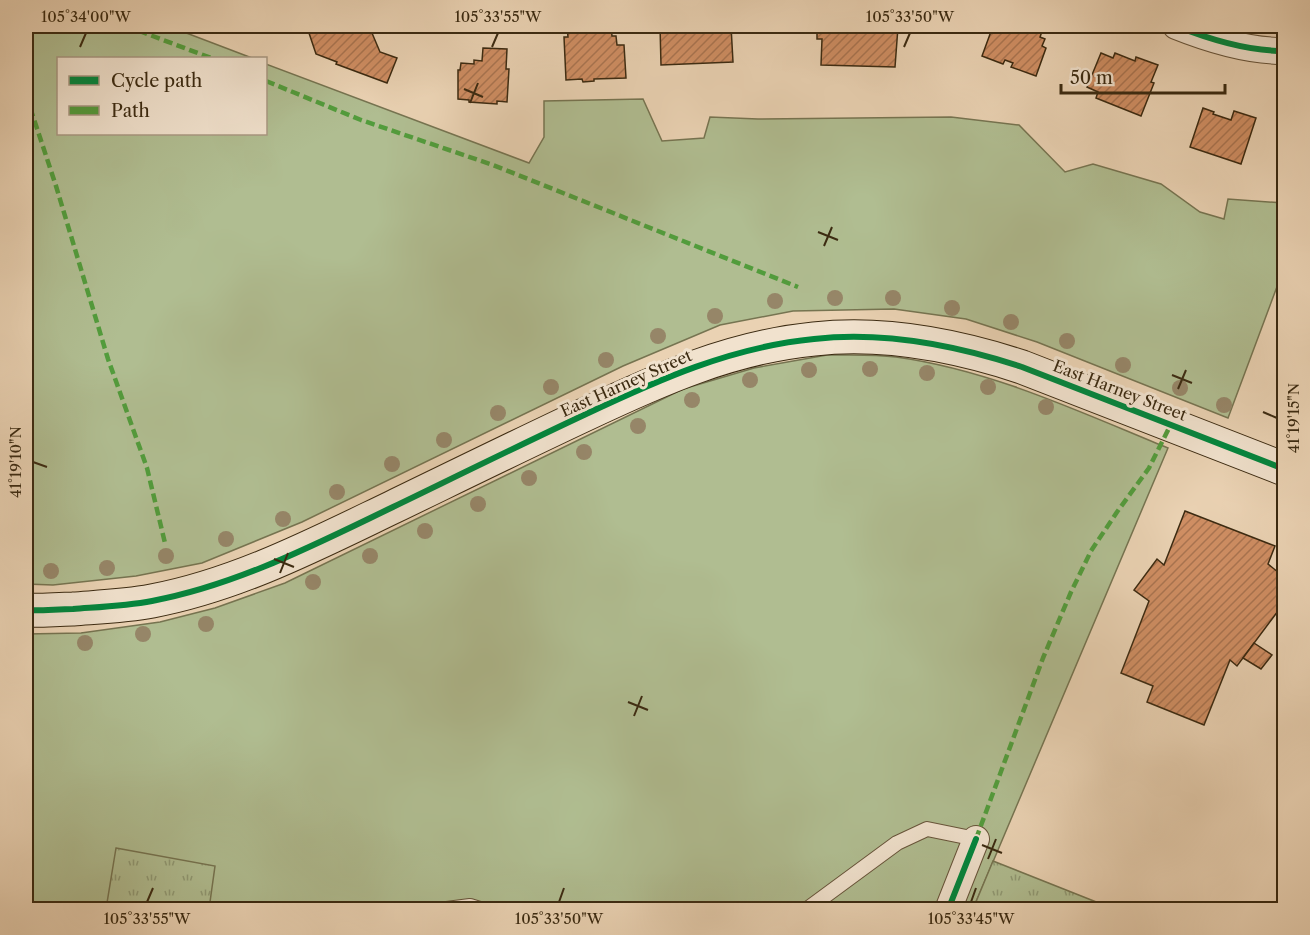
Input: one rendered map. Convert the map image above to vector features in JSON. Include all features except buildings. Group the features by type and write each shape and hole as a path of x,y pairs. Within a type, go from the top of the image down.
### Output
{"main road":[{"name":"East Harney Street","path":"26,610 96,608 152,602 213,586 284,559 664,378 728,356 774,344 814,338 848,336 912,340 992,357 1284,469"}],"street":[{"path":"1176,26 1220,42 1266,51 1284,51"},
{"path":"948,909 976,839"}],"lane":[{"path":"806,909 897,843 927,830 976,839"},
{"path":"439,909 470,906 483,909"}],"green space":[{"path":"26,26 168,26 249,57 57,57 57,135 267,135 267,64 529,163 544,137 544,101 643,99 662,141 704,138 710,117 758,119 951,117 1019,125 1065,172 1093,164 1161,184 1200,212 1224,219 1228,199 1284,203 1284,276 1281,276 1228,418 1037,342 966,319 894,309 793,311 720,325 623,366 302,522 202,563 136,576 53,585 26,584"},
{"path":"827,355 896,357 966,372 1035,394 1168,448 973,909 26,909 26,634 81,633 160,622 215,608 285,583 683,389 754,368"},
{"path":"116,848 215,866 209,909 106,909"},
{"path":"993,861 1114,909 973,909"}],"marked path":[{"path":"126,26 208,57"},
{"path":"267,81 361,120 493,165 798,287"},
{"path":"26,95 108,359 147,468 165,543"},
{"path":"976,839 1043,658 1071,592 1091,551 1149,468 1171,424"}],"cycle path":[{"path":"1176,26 1229,44 1284,51"},
{"path":"26,610 132,604 184,594 215,585 305,549 560,426 667,378 753,349 814,339 841,337 893,339 945,346 997,359 1284,469"},
{"path":"948,910 976,839"}]}
